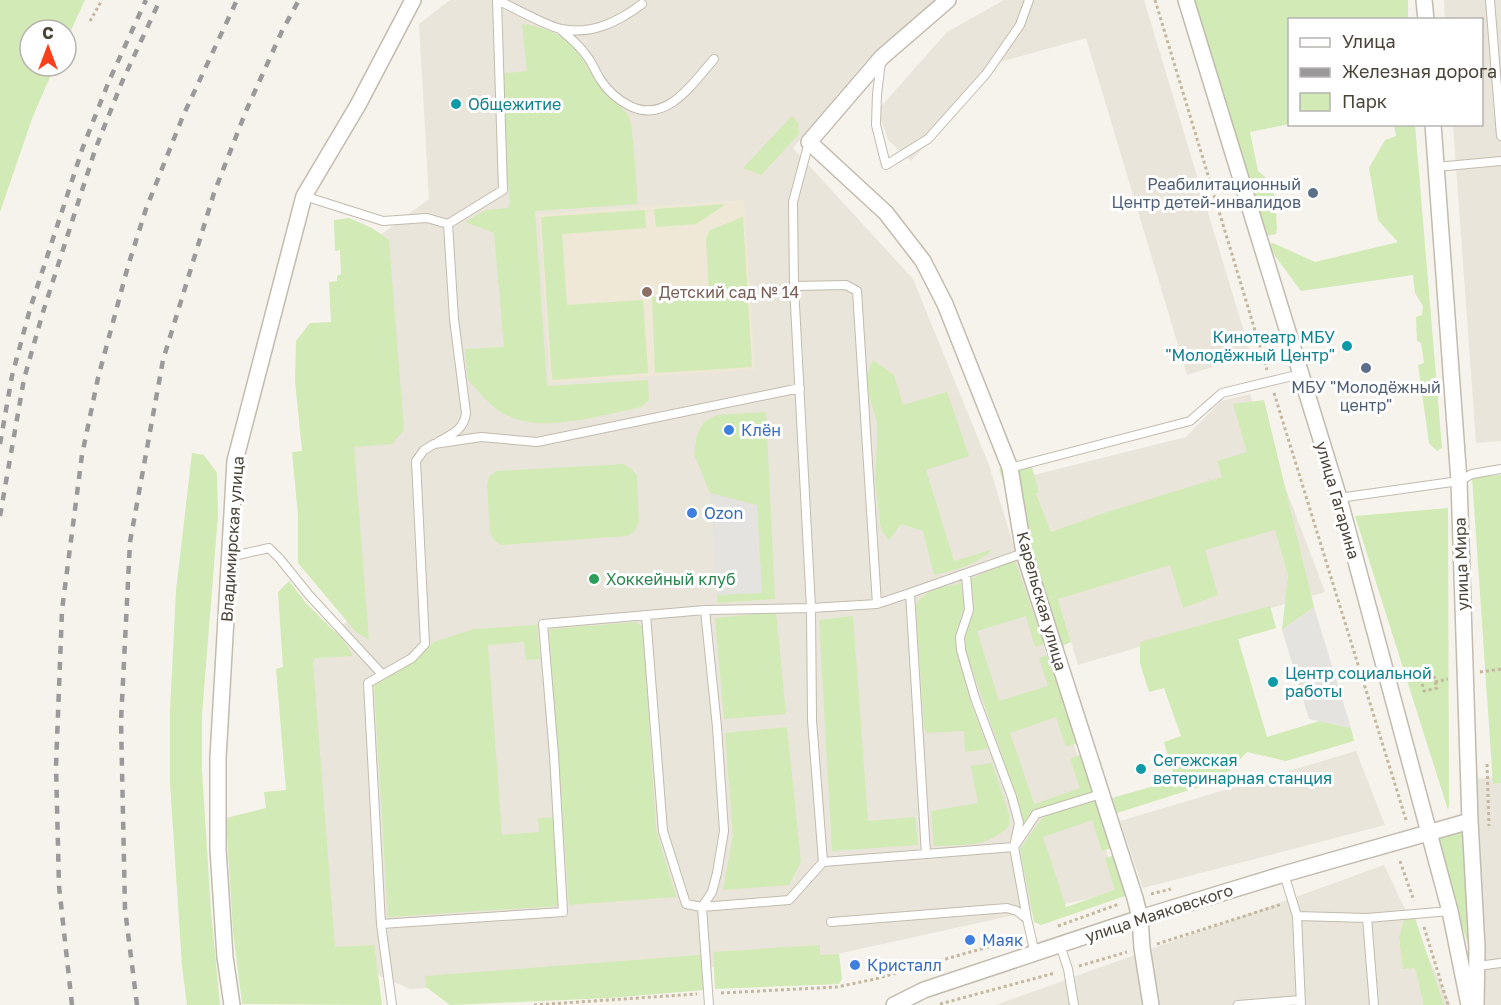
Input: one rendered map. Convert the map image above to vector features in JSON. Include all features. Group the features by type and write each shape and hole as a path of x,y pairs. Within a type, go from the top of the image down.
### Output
{"street":[{"name":"Владимирская улица","path":"232,1005 225,957 218,849 218,758 235,460 304,196 358,105 413,0"},
{"path":"809,142 882,57 948,0"},
{"name":"улица Гагарина","path":"1186,0 1339,498 1450,910 1469,1005"},
{"path":"1424,0 1426,18"},
{"name":"улица Мира","path":"1433,126 1458,482 1470,821 1478,966 1476,1005"},
{"name":"Карельская улица","path":"809,142 885,213 923,261 945,304 1010,468 1024,553 1135,898 1140,918 1151,1005"},
{"name":"улица Маяковского","path":"894,1005 924,990 1140,918 1470,821"}],"lane":[{"path":"304,196 383,221 428,218 448,224 503,190 497,0 560,29 586,54 600,80 622,102 646,112 662,109 672,104 714,59"},
{"path":"882,57 876,94 876,125 886,165 928,139 986,74 1020,25 1029,0"},
{"path":"1490,0 1501,136"},
{"path":"560,29 590,31 622,19 642,4"},
{"path":"809,142 793,202 794,286 811,608 812,720 823,862"},
{"path":"1436,167 1501,161"},
{"path":"392,1005 381,924 368,683 381,673 412,658 425,644 416,462 424,450 460,430 465,422 466,413 454,319 448,224"},
{"path":"794,286 846,285 857,291 877,604"},
{"path":"1010,468 1190,421 1222,393 1301,374"},
{"path":"434,444 481,437 537,442 800,388"},
{"path":"1339,498 1458,482 1472,474 1501,468"},
{"path":"229,557 268,548 381,673"},
{"path":"381,924 563,912 554,755 543,624 705,610 877,604 1024,553"},
{"path":"966,575 969,610 960,637 961,650 975,698 1012,797 1019,823 1014,847 1035,954"},
{"path":"910,592 926,854"},
{"path":"705,610 717,727 724,831 712,892 702,907 710,1005"},
{"path":"646,615 663,831 686,904 702,907 789,900 823,862 1014,847"},
{"path":"1014,847 1036,814 1101,794"},
{"path":"1238,1005 1300,1003 1297,916 1284,874"},
{"path":"831,922 1007,908 1017,910 1027,919"},
{"path":"1297,916 1367,918 1450,910"},
{"path":"1367,918 1374,1005"},
{"path":"1060,945 1068,969 1074,1005"},
{"path":"1478,966 1501,963"}],"path":[{"path":"90,21 102,0"},
{"path":"1155,0 1410,832"},
{"path":"1479,673 1501,669"},
{"path":"1434,676 1437,688 1424,691 1421,679 1434,676"},
{"path":"1400,861 1449,1005"},
{"path":"534,1005 837,987 875,980 1032,935 1135,898 1181,887"},
{"path":"937,1005 1142,948 1292,901"}],"shaded area":[{"path":"450,0 936,0 865,62 793,148 913,279 989,465 1119,892 810,960 410,989 322,951 300,655 353,617 342,442 375,239 429,199 419,24"},
{"path":"1004,0 1144,0 1251,355 1187,375 1086,38 1000,62 911,161 888,140 878,110 947,32"},
{"path":"1444,0 1501,0 1501,441 1476,443 1453,126 1483,126 1483,18 1445,18"},
{"name":"Детский сад № 14","path":"744,200 755,369 550,383 539,214"},
{"path":"1250,394 1325,592 1078,665 1022,478 1186,437 1221,401"},
{"path":"710,493 757,505 762,593 717,595"},
{"path":"1314,607 1351,728 1309,719 1282,630"},
{"path":"1356,751 1385,825 1143,888 1120,821"},
{"path":"1501,777 1501,1005 1482,1005 1469,779"},
{"path":"1384,865 1451,1005 996,1005"}],"green space":[{"path":"0,0 85,0 77,18 18,18 18,78 50,78 33,116 0,212"},
{"path":"1193,0 1408,0 1408,18 1288,18 1288,124 1250,132 1258,171 1270,183 1275,196 1276,234 1265,236"},
{"path":"522,24 555,33 566,40 607,94 629,117 638,204 535,211 547,386 648,380 649,400 641,407 570,422 533,422 516,419 496,409 468,380 465,349 504,347 494,233 465,222 486,210 508,208 510,203 498,74 527,71"},
{"path":"792,116 798,123 799,134 761,175 743,168"},
{"path":"1394,126 1415,126 1442,448 1437,451 1429,443 1418,365 1424,363 1421,343 1417,341 1416,317 1422,315 1423,306 1415,293 1413,275 1301,291 1267,245 1273,243 1315,262 1398,242 1378,220 1369,168 1385,140 1396,136"},
{"path":"726,204 696,224 656,227 654,209"},
{"path":"645,210 646,228 562,234 567,305 643,300 648,373 552,380 541,217"},
{"path":"743,217 752,367 655,373 652,297 709,294 706,238 710,230"},
{"path":"349,218 372,228 389,240 404,430 392,444 354,447 369,640 356,632 298,563 298,515 292,452 302,451 295,381 296,341 310,323 331,322 329,282 337,281 337,276 341,274 340,250 335,251 334,220"},
{"path":"873,360 894,375 903,405 947,392 969,456 926,470 954,561 994,549 973,563 934,575 923,531 901,524 889,540 881,530 875,479 877,421 864,381"},
{"path":"1264,400 1314,607 1282,630 1288,575 1275,530 1205,550 1218,595 1183,608 1170,565 1058,599 1071,642 1062,646 999,469 1030,460 1039,492 1036,494 1051,532 1107,512 1222,477 1217,461 1247,452 1233,404"},
{"path":"766,412 775,599 718,603 717,595 761,592 757,506 710,493 694,454 697,434 704,422 717,415"},
{"path":"192,453 204,455 217,473 218,515 202,715 202,771 220,1005 187,1005 182,966 170,783 170,711 176,591"},
{"path":"623,464 631,468 637,476 639,522 635,531 627,536 502,545 496,542 490,534 487,485 489,476 497,471"},
{"path":"1501,475 1501,783 1493,784 1472,477"},
{"path":"1448,508 1449,806 1448,810 1355,516"},
{"path":"1014,558 1044,644 1035,647 1026,616 977,631 999,701 1048,686 1039,658 1048,655 1078,743 1066,747 1056,717 1010,733 1034,804 1080,788 1070,759 1082,754 1094,790 1092,793 1034,812 1023,826 1016,795 965,649 965,637 974,610 971,579"},
{"path":"289,581 306,603 344,641 353,656 315,658 313,662 335,947 374,945 382,1005 242,1004 233,931 226,818 266,808 264,792 286,790 276,669 283,667 278,592"},
{"path":"961,583 964,608 955,636 956,650 970,700 988,749 965,752 964,731 927,733 924,727 916,606 919,600 929,592"},
{"path":"1270,606 1276,628 1238,639 1267,737 1320,721 1351,728 1354,741 1286,761 1247,752 1221,780 1117,813 1112,798 1175,780 1164,742 1181,736 1164,688 1149,692 1140,663 1140,642"},
{"path":"776,612 786,714 724,719 715,618"},
{"path":"853,616 868,821 915,817 918,845 832,851 819,620"},
{"path":"636,622 643,627 656,829 676,897 569,905 549,629"},
{"path":"537,625 540,659 526,660 524,642 488,645 502,835 539,832 538,818 553,817 558,906 388,917 374,685 414,662 434,642 474,629"},
{"path":"787,727 801,862 789,885 723,890 733,835 725,733"},
{"path":"992,763 1009,814 1009,826 991,839 982,842 934,846 931,811 978,803 971,766"},
{"path":"1097,798 1112,848 1102,851 1092,820 1043,837 1066,907 1115,890 1105,858 1115,855 1128,895 1041,925 1034,922 1020,849 1043,817"},
{"path":"1464,830 1472,957 1433,836"},
{"path":"1414,915 1444,1005 1424,1005 1415,968 1403,969 1399,937 1405,916"},
{"path":"820,945 820,955 839,954 842,979 839,984 715,989 713,952"},
{"path":"700,955 704,990 609,998 450,1005 426,987 425,976"}],"railway":[{"path":"0,444 12,376 30,309 83,147 109,81 146,0"},
{"path":"0,516 24,379 43,312 95,150 122,82 160,0"},
{"path":"72,1005 59,886 56,766 62,610 82,455 98,378 146,209 183,116 237,0"},
{"path":"137,1005 125,909 121,721 130,542 163,360 214,193 246,111 282,31 299,0"}],"place":[{"name":"Общежитие","path":"456,104"},
{"name":"Реабилитационный Центр детей-инвалидов","path":"1313,193"},
{"name":"Детский сад № 14","path":"647,292"},
{"name":"Кинотеатр МБУ \"Молодёжный Центр\"","path":"1347,346"},
{"name":"МБУ \"Молодёжный центр\"","path":"1366,368"},
{"name":"Клён","path":"729,430"},
{"name":"Ozon","path":"692,513"},
{"name":"Хоккейный клуб","path":"594,579"},
{"name":"Центр социальной работы","path":"1273,682"},
{"name":"Сегежская ветеринарная станция","path":"1141,769"},
{"name":"Маяк","path":"970,940"},
{"name":"Кристалл","path":"855,965"}]}
